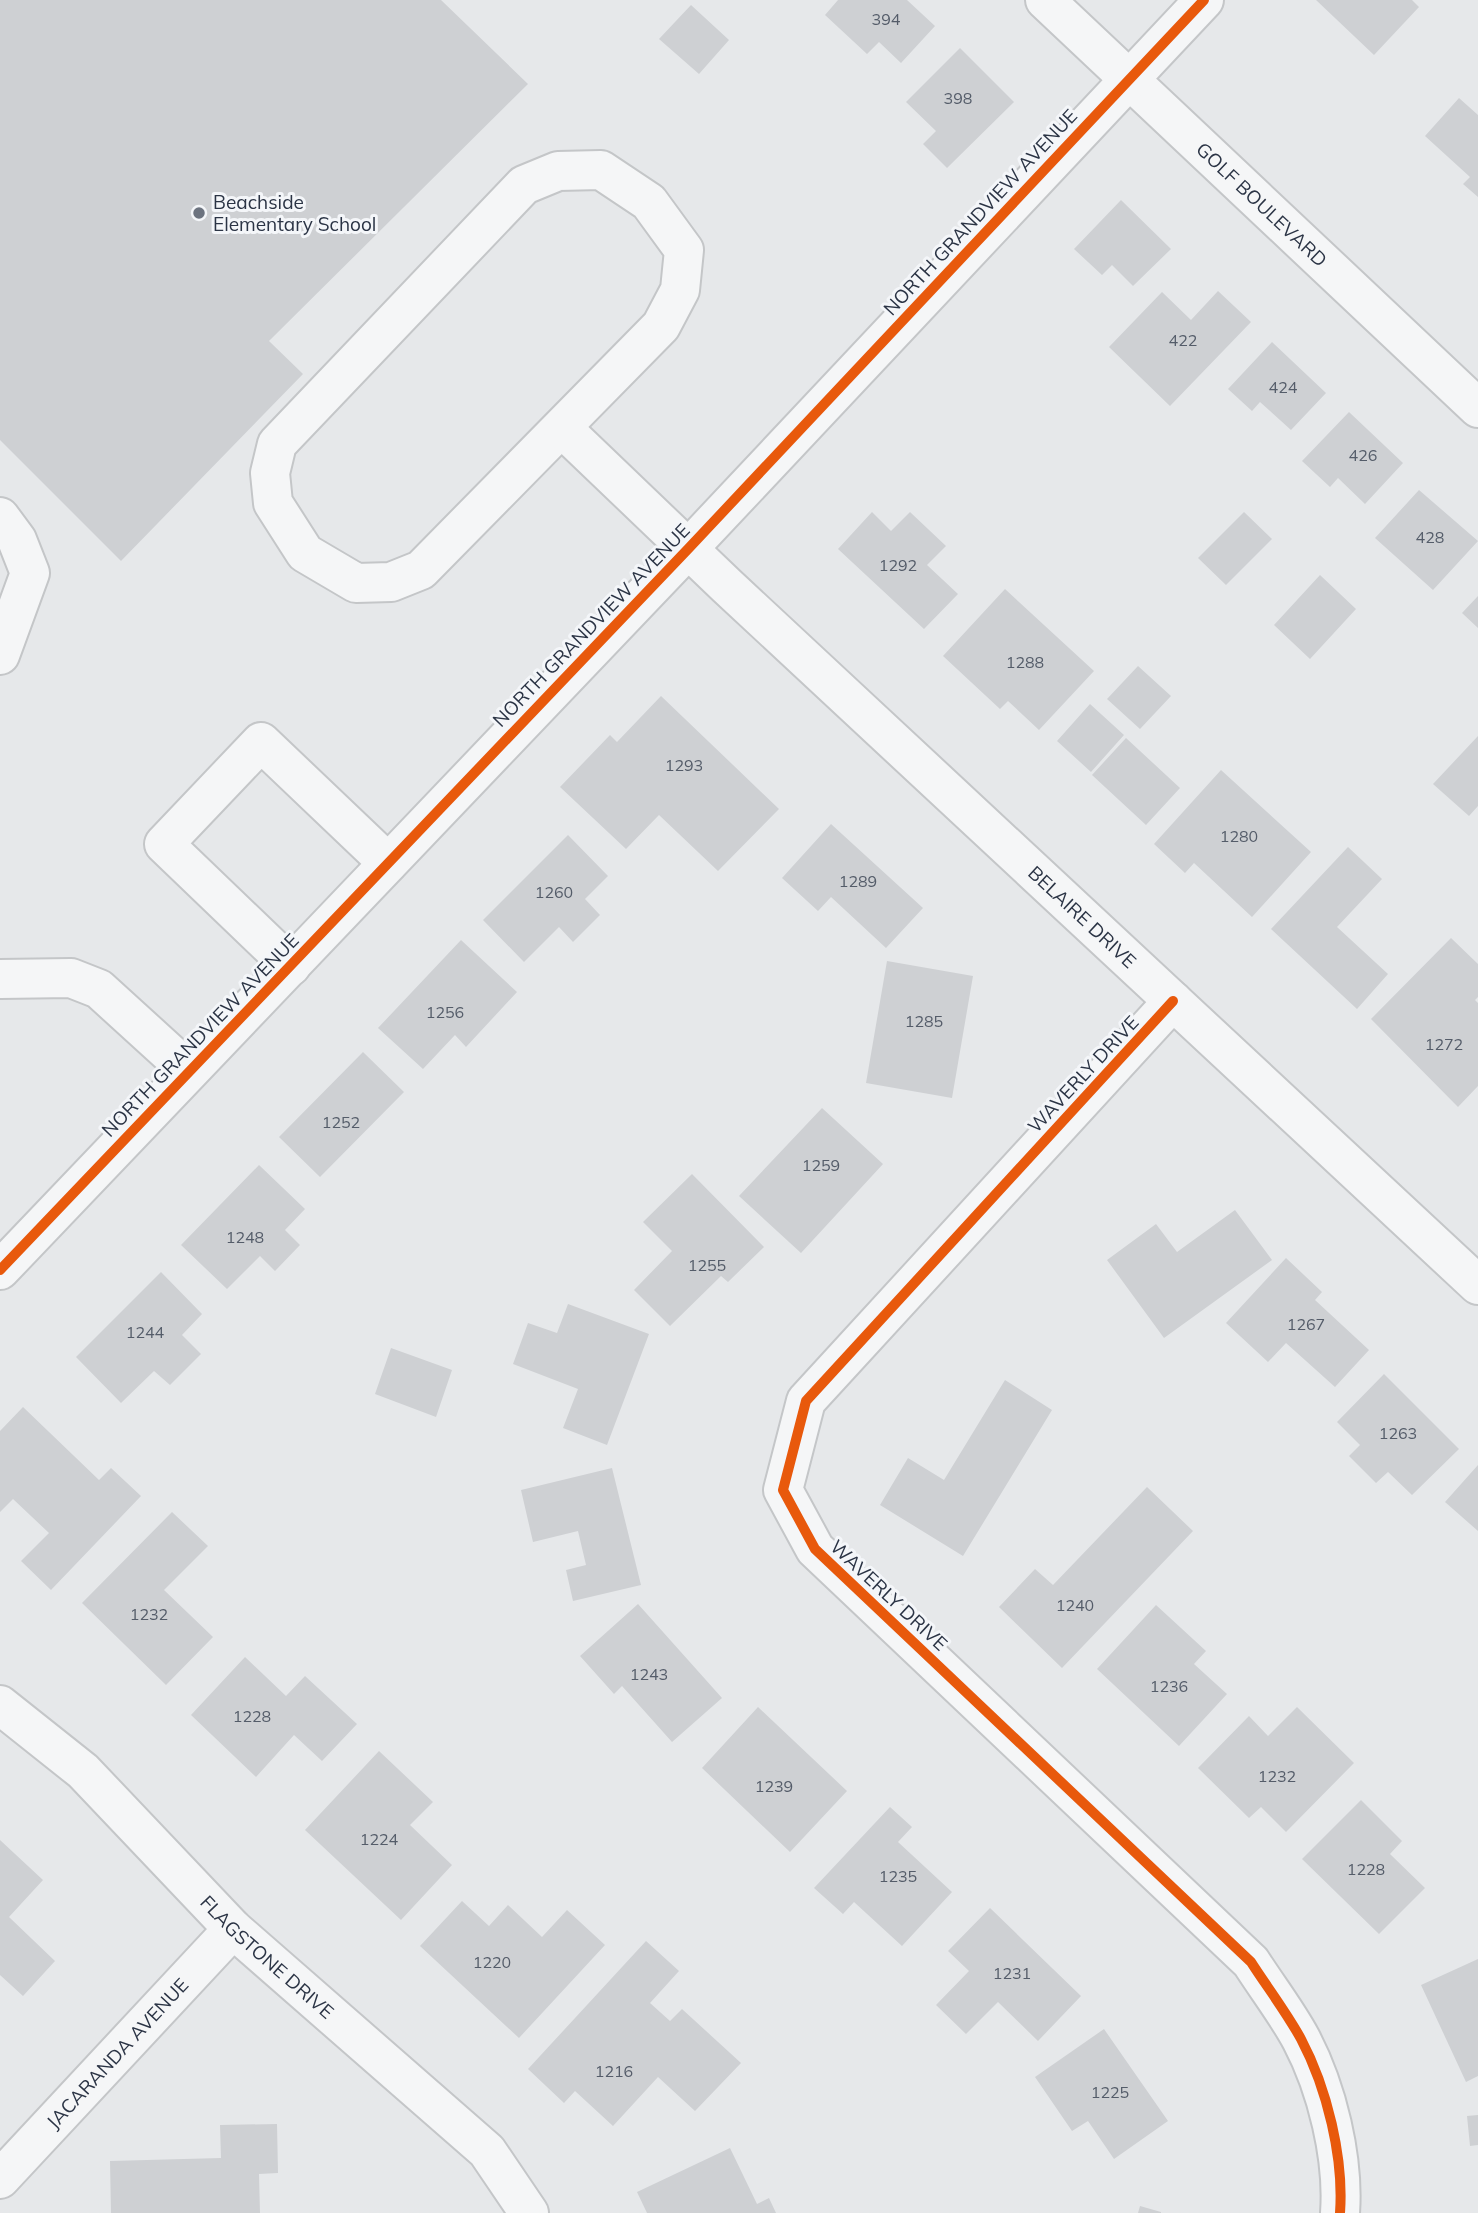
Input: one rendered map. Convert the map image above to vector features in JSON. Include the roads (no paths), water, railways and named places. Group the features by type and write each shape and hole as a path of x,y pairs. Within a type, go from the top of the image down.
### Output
{"street":[{"name":"GOLF BOULEVARD","path":"1045,0 1478,408"},
{"name":"NORTH GRANDVIEW AVENUE","path":"0,1270 688,549 1204,0"},
{"path":"601,170 649,202 684,250 680,290 661,326 562,428 421,570 391,582 356,583 305,553 274,503 270,473 277,444 524,186 558,171 601,170"},
{"name":"BELAIRE DRIVE","path":"562,428 688,549 1478,1285"},
{"path":"0,517 17,540 30,573 0,655"},
{"path":"291,966 164,844 261,742 388,863"},
{"path":"0,979 71,978 99,989 189,1071"},
{"name":"WAVERLY DRIVE","path":"1173,1001 806,1401 783,1490 815,1549 1251,1962 1301,2040 1328,2105 1342,2188 1340,2213"},
{"name":"FLAGSTONE DRIVE","path":"0,1705 83,1771 233,1929 487,2151 529,2213"},
{"name":"JACARANDA AVENUE","path":"0,2179 233,1929"}],"place":[{"name":"Beachside Elementary School","path":"199,213"}]}
